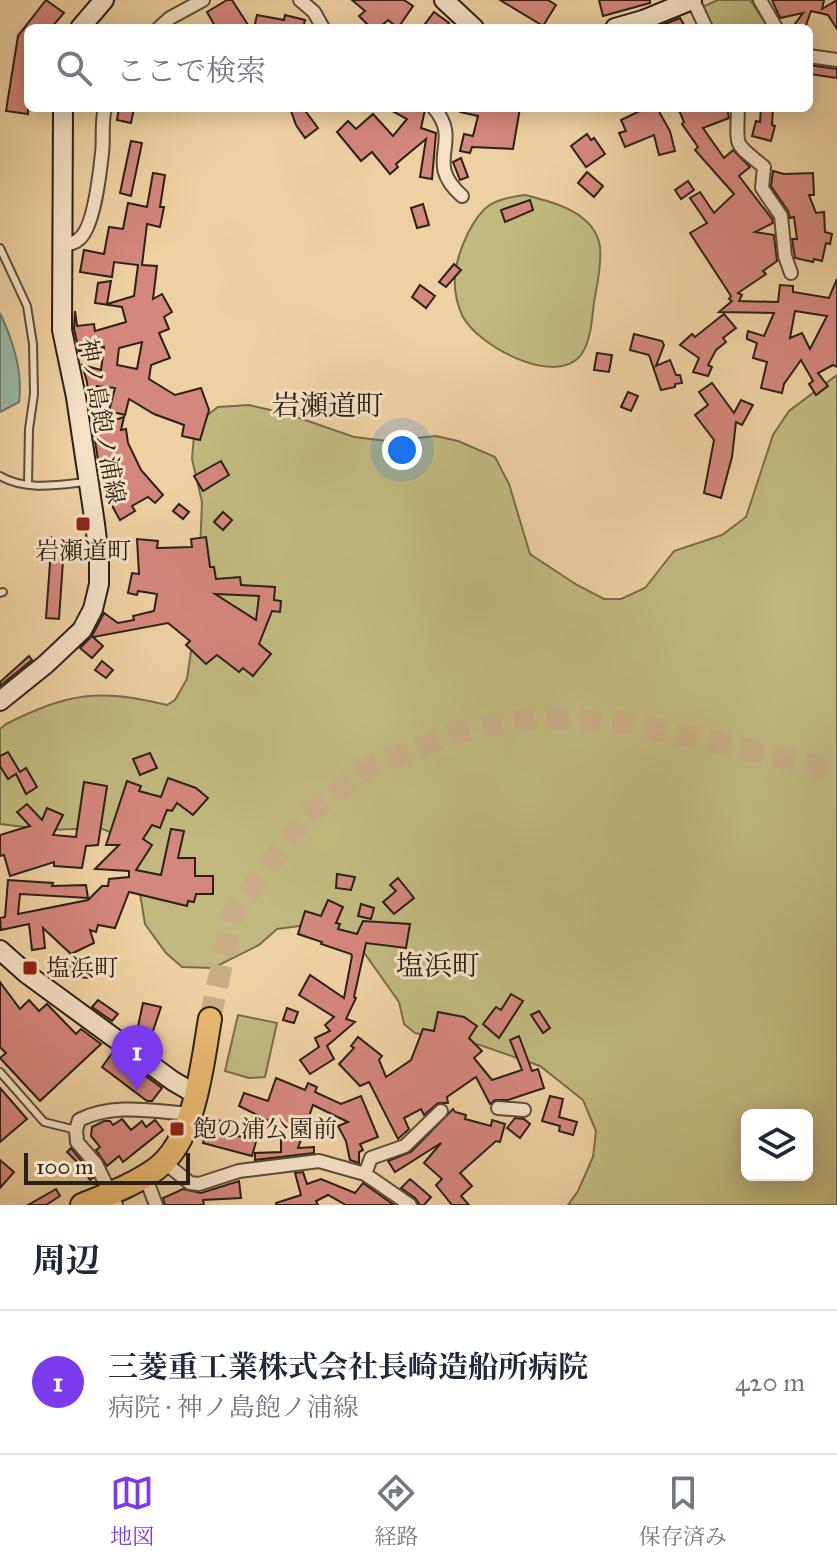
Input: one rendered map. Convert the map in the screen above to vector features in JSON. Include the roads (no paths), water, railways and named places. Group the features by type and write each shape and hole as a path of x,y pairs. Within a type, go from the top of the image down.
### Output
{"highway":[{"path":"82,1205 114,1199 164,1162 177,1144 193,1104 210,1019"}],"main road":[{"path":"83,24 104,0"},
{"path":"444,0 470,24"},
{"path":"629,24 692,0"},
{"name":"神ノ島飽ノ浦線","path":"0,701 82,630 93,609 99,584 99,557 76,397 62,330 63,112"},
{"path":"0,950 27,974 173,1081 193,1104"}],"street":[{"path":"163,24 203,0"},
{"path":"300,0 314,12 321,24"},
{"path":"692,0 704,24"},
{"path":"760,0 774,24"},
{"path":"813,57 837,60"},
{"path":"61,245 75,243 83,236 92,213 102,155 101,122 104,112"},
{"path":"437,112 447,134 443,171 451,187 462,196"},
{"path":"738,112 736,140 742,151 764,167 762,188 781,216 784,249 791,273"},
{"path":"114,1199 96,1164 77,1142 79,1120 92,1113 113,1109 193,1104"},
{"path":"498,1108 524,1110"},
{"path":"365,1174 371,1158 405,1146 441,1111"},
{"path":"164,1162 194,1184 207,1183 239,1171 319,1161 365,1174 410,1205"},
{"path":"145,1176 156,1205"}],"lane":[{"path":"0,248 27,306 33,344 34,394 29,429 28,484"},
{"path":"0,476 9,481 42,486 87,482"},
{"path":"0,1072 44,1122 76,1130"}],"tunnel":[{"path":"210,1019 233,914 306,816 365,769 456,732 536,718 626,722 837,773"}],"place":[{"name":"岩瀬道町","path":"83,524"},
{"name":"塩浜町","path":"30,968"},
{"name":"三菱重工業株式会社長崎造船所病院","path":"137,1091"},
{"name":"飽の浦公園前","path":"177,1129"}],"district":[{"name":"岩瀬道町","path":"328,405"},
{"name":"塩浜町","path":"438,965"}]}
